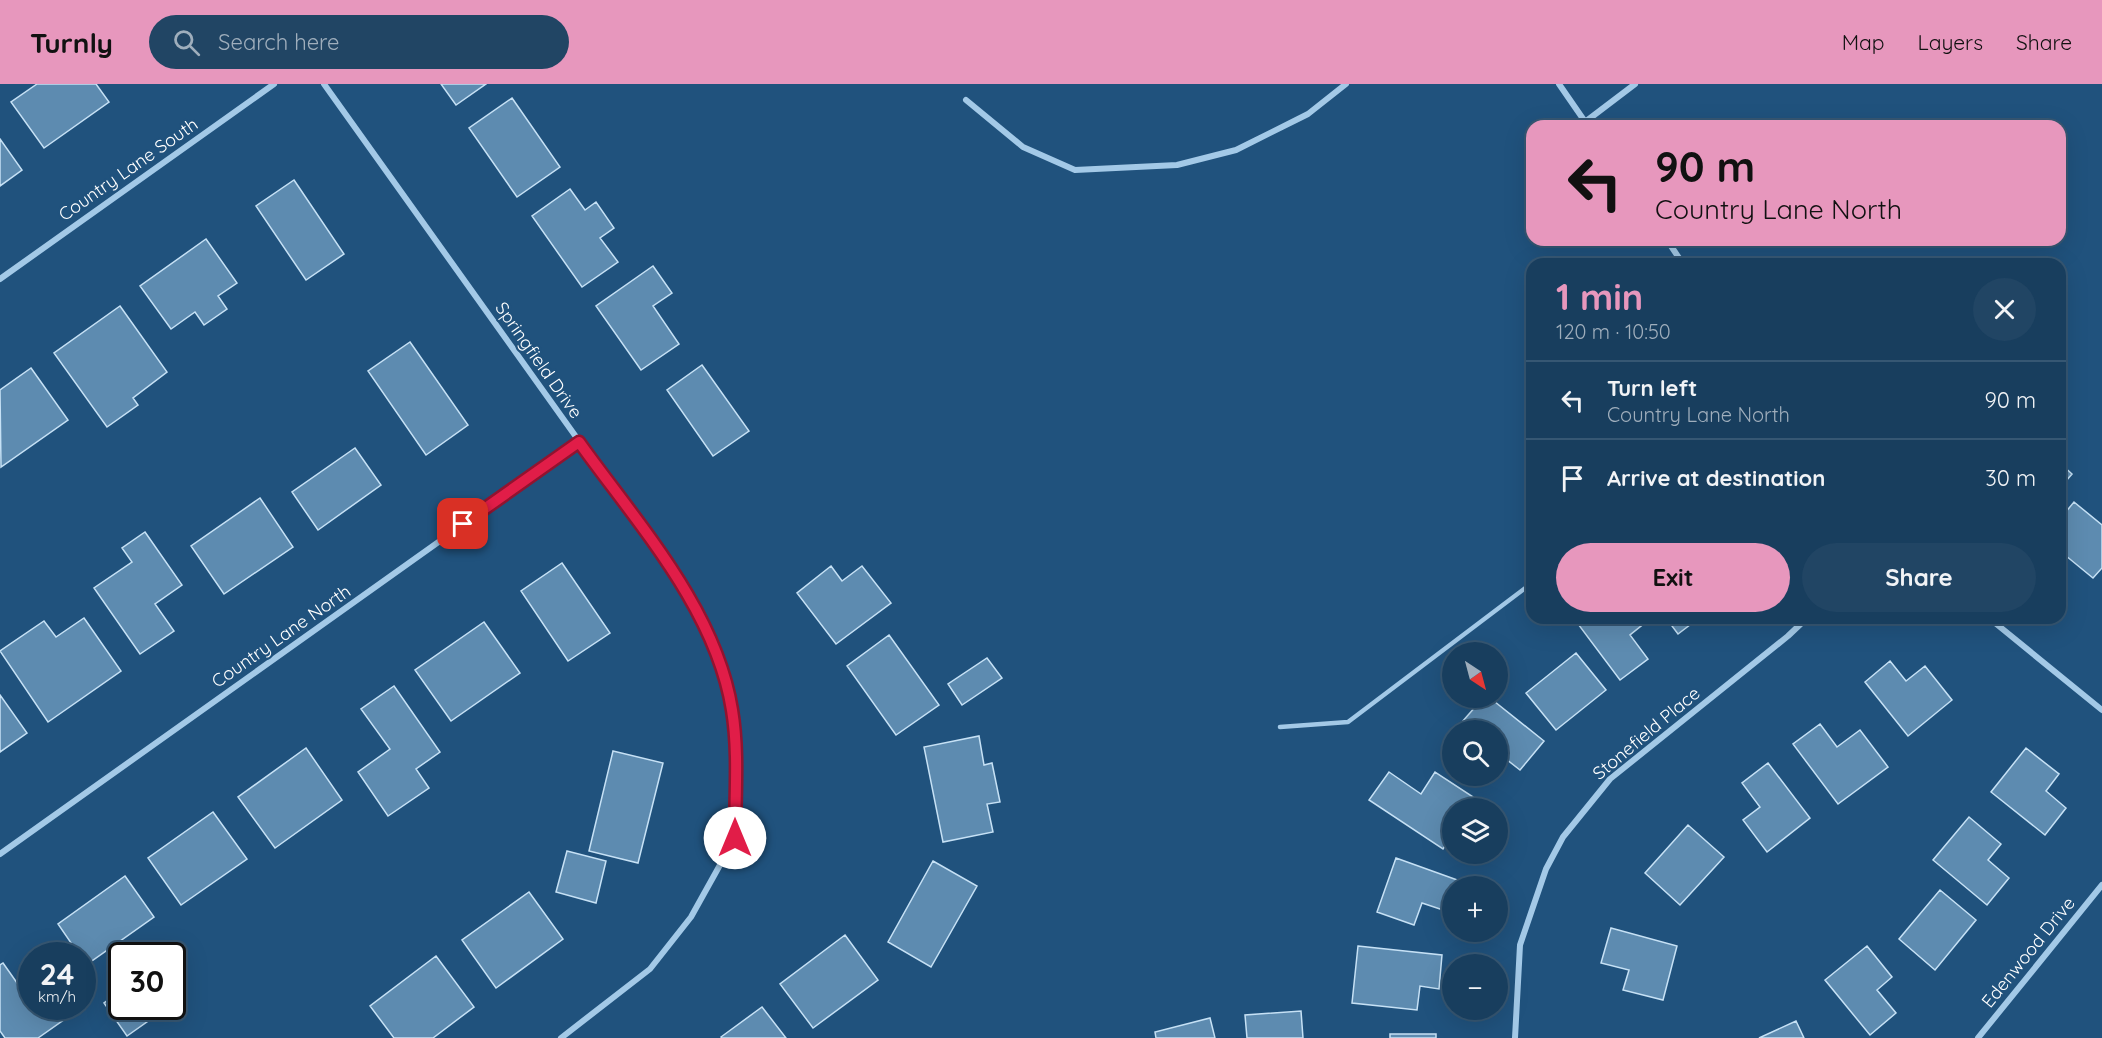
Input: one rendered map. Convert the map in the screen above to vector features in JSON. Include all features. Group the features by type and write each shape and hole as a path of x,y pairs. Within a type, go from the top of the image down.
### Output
{"street":[{"name":"Country Lane South","path":"0,279 274,84"},
{"name":"Springfield Drive","path":"324,84 688,595 715,646 732,710 735,747 735,838 691,917 650,969 561,1038"},
{"path":"966,100 1023,147 1076,170 1177,165 1236,150 1308,114 1346,84"},
{"path":"1559,84 1584,120"},
{"path":"1592,120 1635,84"},
{"name":"Country Lane North","path":"0,854 579,442"},
{"name":"Stonefield Place","path":"1515,1038 1520,945 1546,869 1563,837 1610,779 1801,624"},
{"path":"1996,624 2102,710"},
{"name":"Edenwood Drive","path":"1978,1038 2102,885"}],"lane":[{"path":"1280,727 1348,722 1526,588"}],"building":[{"path":"37,84 96,84 109,102 44,148 11,102"},
{"path":"441,84 486,84 456,105"},
{"path":"512,98 560,167 517,197 469,128"},
{"path":"0,139 22,170 0,186"},
{"path":"294,180 344,254 306,280 256,206"},
{"path":"570,189 585,210 596,202 614,228 600,238 618,262 582,287 532,216"},
{"path":"206,239 237,283 218,296 227,309 204,325 195,312 171,329 140,286"},
{"path":"653,266 672,293 653,306 679,344 641,370 596,306"},
{"path":"120,306 167,372 133,398 138,405 107,427 54,353"},
{"path":"410,342 468,425 426,455 368,371"},
{"path":"702,365 749,431 713,456 667,390"},
{"path":"31,368 68,420 1,467 0,390"},
{"path":"355,448 381,485 318,530 292,492"},
{"path":"2066,468 2072,474 2066,481"},
{"path":"260,498 293,547 224,594 191,546"},
{"path":"2074,502 2102,525 2102,568 2093,578 2066,556 2066,512"},
{"path":"145,532 182,585 155,604 174,631 140,654 94,588 132,562 122,548"},
{"path":"562,563 610,633 568,661 521,591"},
{"path":"831,566 842,581 862,566 891,603 836,644 797,593"},
{"path":"84,618 121,671 48,722 0,651 44,621 56,637"},
{"path":"484,622 520,673 451,721 415,670"},
{"path":"1578,624 1644,624 1630,635 1648,659 1620,680"},
{"path":"1670,624 1691,624 1678,634"},
{"path":"889,635 939,705 896,735 847,666"},
{"path":"1576,653 1606,690 1556,730 1526,693"},
{"path":"987,658 1002,678 962,705 948,684"},
{"path":"1890,661 1906,681 1925,666 1952,700 1908,736 1865,682"},
{"path":"394,686 440,752 416,769 429,788 388,816 358,772 390,749 361,709"},
{"path":"0,695 27,733 0,752"},
{"path":"1474,708 1503,708 1544,741 1520,770 1508,761 1508,720 1464,720"},
{"path":"1820,724 1837,747 1860,730 1888,767 1838,804 1793,744"},
{"path":"979,736 984,765 992,763 1000,802 987,804 993,832 943,842 924,747"},
{"path":"306,748 342,800 275,848 238,797"},
{"path":"2026,748 2059,774 2046,791 2066,808 2045,835 1991,792"},
{"path":"613,751 663,763 638,863 589,851"},
{"path":"1768,763 1810,818 1767,852 1743,820 1760,807 1742,783"},
{"path":"1389,772 1421,794 1435,772 1442,777 1442,786 1456,786 1475,798 1442,798 1442,848 1369,800"},
{"path":"213,812 247,859 181,905 148,858"},
{"path":"1969,817 2001,844 1988,860 2009,878 1987,905 1933,860"},
{"path":"1688,825 1724,857 1680,905 1645,873"},
{"path":"567,851 606,861 596,903 556,892"},
{"path":"1396,858 1446,876 1442,876 1442,910 1422,903 1414,925 1377,912"},
{"path":"933,861 977,886 931,967 888,942"},
{"path":"125,876 154,917 119,942 108,942 108,949 96,958 96,942 70,942 58,924"},
{"path":"1940,890 1976,920 1935,970 1899,939"},
{"path":"529,892 563,939 496,988 462,940"},
{"path":"1611,928 1677,946 1663,1000 1623,990 1629,970 1601,963"},
{"path":"845,935 878,980 813,1028 780,984"},
{"path":"1358,946 1442,955 1439,989 1420,986 1417,1010 1352,1003"},
{"path":"1867,946 1892,977 1877,990 1896,1013 1870,1035 1825,980"},
{"path":"436,956 474,1007 433,1038 394,1038 370,1006"},
{"path":"3,963 18,984 18,1020 64,1020 38,1038 5,1038 0,1031 0,965"},
{"path":"762,1007 786,1038 721,1037"},
{"path":"1301,1011 1303,1038 1247,1038 1245,1015"},
{"path":"1210,1018 1215,1038 1156,1038 1155,1032"},
{"path":"116,1020 150,1020 127,1036"},
{"path":"1796,1021 1804,1038 1759,1038"},
{"path":"1390,1034 1436,1034 1436,1038 1390,1038"}],"route":[{"path":"463,524 579,442 688,595 715,646 732,710 735,747 735,838"}]}
